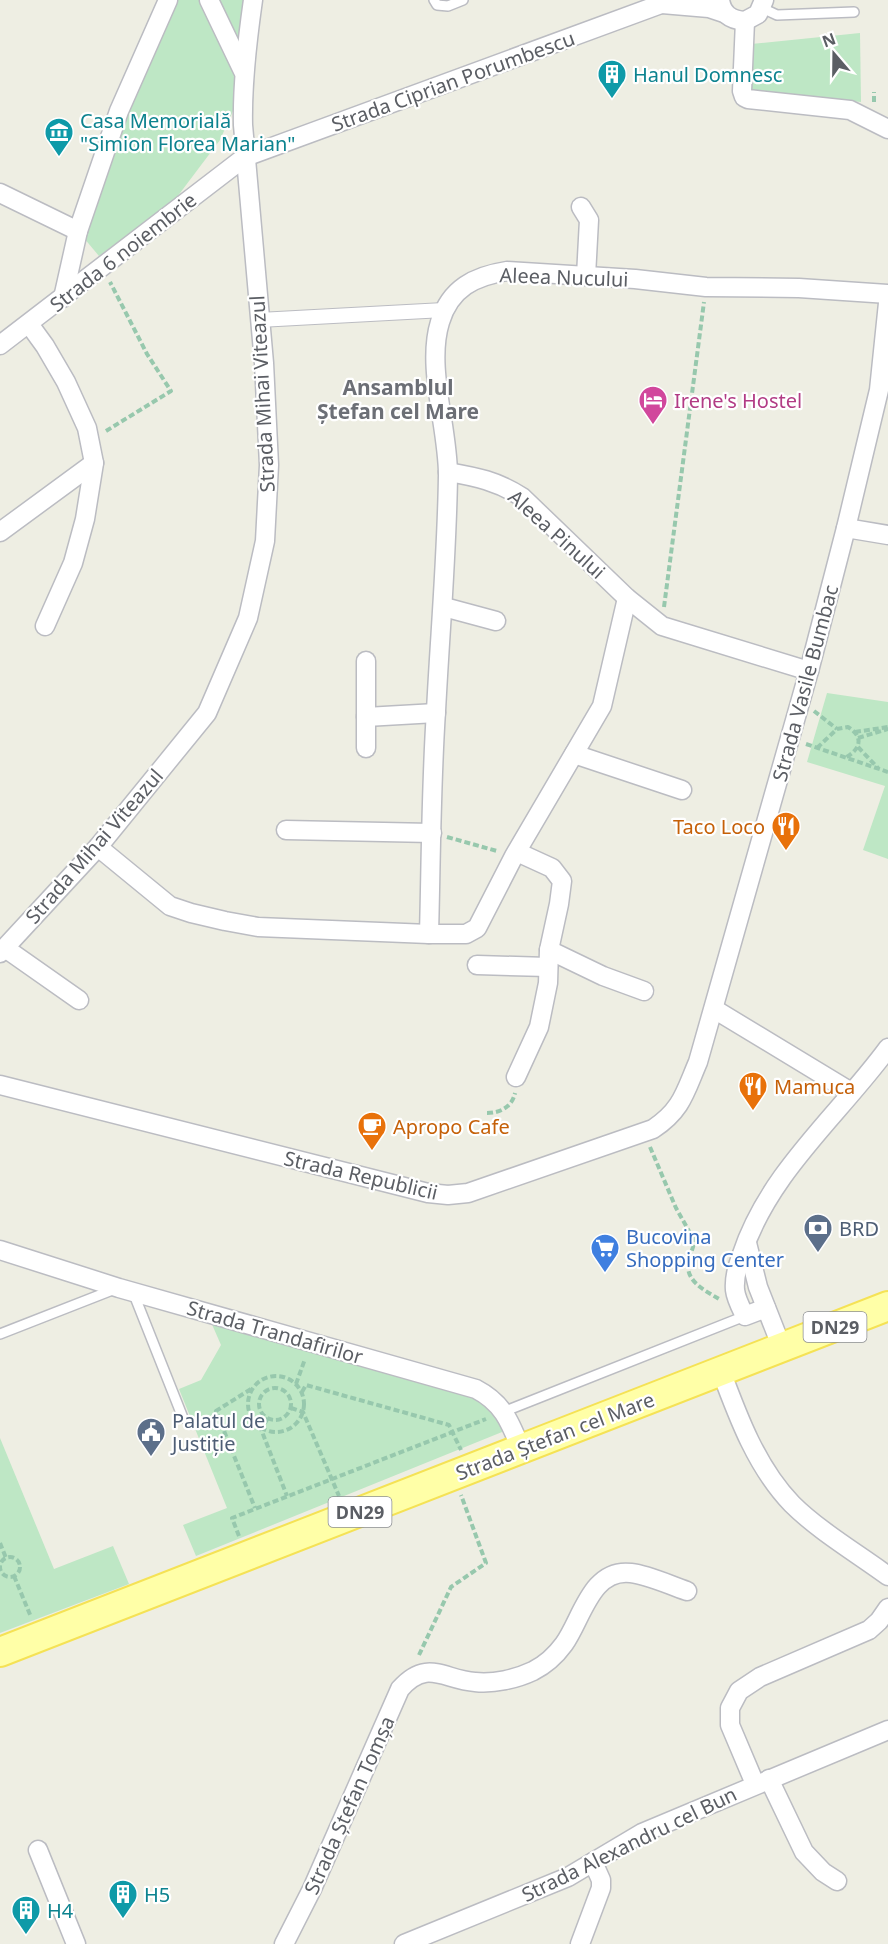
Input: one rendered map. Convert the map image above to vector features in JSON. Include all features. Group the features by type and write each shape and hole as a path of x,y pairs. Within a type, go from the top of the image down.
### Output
{"main road":[{"name":"DN29","path":"782,1348 888,1306"},
{"name":"Strada Ștefan cel Mare","path":"0,1652 782,1348"}],"street":[{"path":"63,298 78,231 119,111 168,0"},
{"name":"Strada Mihai Viteazul","path":"209,0 244,72"},
{"name":"Strada Mihai Viteazul","path":"2,950 98,847 207,713 248,618 265,541 269,493 266,397 242,114 244,72 253,0"},
{"name":"Strada Ciprian Porumbescu","path":"245,158 667,2 709,9 722,6 730,18 745,21"},
{"path":"763,4 758,14 745,21 742,91 744,97 850,110 888,129"},
{"name":"Strada 6 noiembrie","path":"0,345 245,158"},
{"path":"0,193 78,231"},
{"path":"581,207 589,220 586,276"},
{"name":"Aleea Nucului","path":"429,934 436,712 444,607 448,472 436,369 437,334 444,310 463,285 492,273 507,271 706,286 799,288 888,294"},
{"name":"Strada Vasile Bumbac","path":"714,1009 809,671 846,528 879,390 888,303"},
{"path":"259,320 444,310"},
{"path":"29,324 66,382 87,428 94,463 85,519 73,563 45,626"},
{"path":"0,532 94,463"},
{"name":"Aleea Pinului","path":"448,472 484,478 504,485 522,497 627,598 662,626"},
{"path":"846,528 888,536"},
{"path":"98,847 170,906 191,913 258,927 466,934 477,928 515,854 602,706 627,598"},
{"path":"444,607 496,621"},
{"path":"662,626 809,671"},
{"path":"366,662 366,748"},
{"path":"366,717 436,712"},
{"path":"574,754 682,790"},
{"path":"286,830 432,833"},
{"path":"515,854 552,868 562,881 548,959 548,983 539,1027 516,1077"},
{"path":"2,950 79,1000"},
{"path":"477,965 548,959 644,991"},
{"path":"714,1009 851,1092"},
{"name":"Strada Republicii","path":"0,1085 428,1193 448,1195 468,1192 653,1129 669,1119 680,1105 698,1062 714,1009"},
{"path":"766,1308 745,1316 735,1289 738,1265 746,1241 775,1189 808,1143 888,1048"},
{"path":"746,1241 752,1267 782,1348"},
{"name":"Strada Trandafirilor","path":"0,1250 126,1290 476,1389 492,1397 503,1412 521,1449"},
{"path":"721,1371 756,1453 777,1487 794,1506 888,1576"},
{"path":"415,1677 433,1672 474,1682 517,1677 535,1670 546,1663 564,1644 600,1583 608,1576 618,1572 632,1573 687,1591"},
{"path":"837,1881 823,1872 804,1852 730,1725 730,1708 739,1691 760,1677 869,1630 888,1608"},
{"name":"Strada Ștefan Tomșa","path":"284,1944 312,1889 400,1689 415,1677"},
{"name":"Strada Alexandru cel Bun","path":"404,1944 568,1877 642,1833 888,1730"},
{"path":"38,1850 76,1944"},
{"path":"580,1944 601,1888 601,1880 593,1862"}],"lane":[{"path":"434,0 437,4 448,6 463,0"},
{"path":"763,4 777,15 854,12"},
{"path":"0,1335 126,1290 183,1418"},
{"path":"503,1412 745,1316"}],"path":[{"path":"90,441 171,392 147,354 103,268"},
{"path":"662,626 706,286"},
{"path":"801,700 837,729"},
{"path":"817,748 837,729 848,728 855,732 858,747 854,753 845,758"},
{"path":"855,732 888,728"},
{"path":"858,738 888,728"},
{"path":"790,738 888,772"},
{"path":"858,747 878,769"},
{"path":"432,833 515,854"},
{"path":"487,1113 499,1113 509,1106 515,1097 516,1077"},
{"path":"643,1132 676,1208 694,1240 688,1264 692,1279 697,1285 745,1316"},
{"path":"296,1384 311,1341"},
{"path":"252,1388 247,1406 249,1415 254,1423 269,1432 286,1431 300,1420 304,1402 302,1392 296,1384 282,1376 266,1377 216,1411 255,1509"},
{"path":"266,1377 270,1388"},
{"path":"302,1392 306,1385 449,1425 453,1433 486,1563 451,1587 415,1677"},
{"path":"270,1388 285,1390 291,1398 291,1408 282,1419 272,1420 263,1415 259,1405 262,1395 270,1388"},
{"path":"291,1408 303,1412 348,1517"},
{"path":"246,1556 232,1518 503,1412"},
{"path":"261,1428 268,1418"},
{"path":"261,1428 287,1496"},
{"path":"0,1543 6,1558"},
{"path":"6,1558 16,1559 20,1565 19,1572 14,1576 5,1576 1,1571 2,1562 6,1558"},
{"path":"14,1576 39,1637"}],"green space":[{"path":"168,0 253,0 242,91 220,140 174,201 99,256 78,231"},
{"path":"860,33 861,102 750,91 751,44"},
{"path":"827,693 888,702 888,859 863,850 885,786 807,762"},
{"path":"207,1313 476,1389 507,1430 196,1556 183,1525 227,1508 179,1389 201,1380 221,1345"},
{"path":"0,1438 54,1569 113,1546 129,1584 0,1633"}],"place":[{"name":"Hanul Domnesc","path":"612,100"},
{"name":"Casa Memorială \"Simion Florea Marian\"","path":"59,158"},
{"name":"Irene's Hostel","path":"653,426"},
{"name":"Taco Loco","path":"786,852"},
{"name":"Mamuca","path":"753,1112"},
{"name":"Apropo Cafe","path":"372,1152"},
{"name":"BRD","path":"818,1254"},
{"name":"Bucovina Shopping Center","path":"605,1274"},
{"name":"Palatul de Justiție","path":"151,1458"},
{"name":"H5","path":"123,1920"},
{"name":"H4","path":"26,1936"}],"district":[{"name":"Ansamblul Ștefan cel Mare","path":"398,399"}]}
